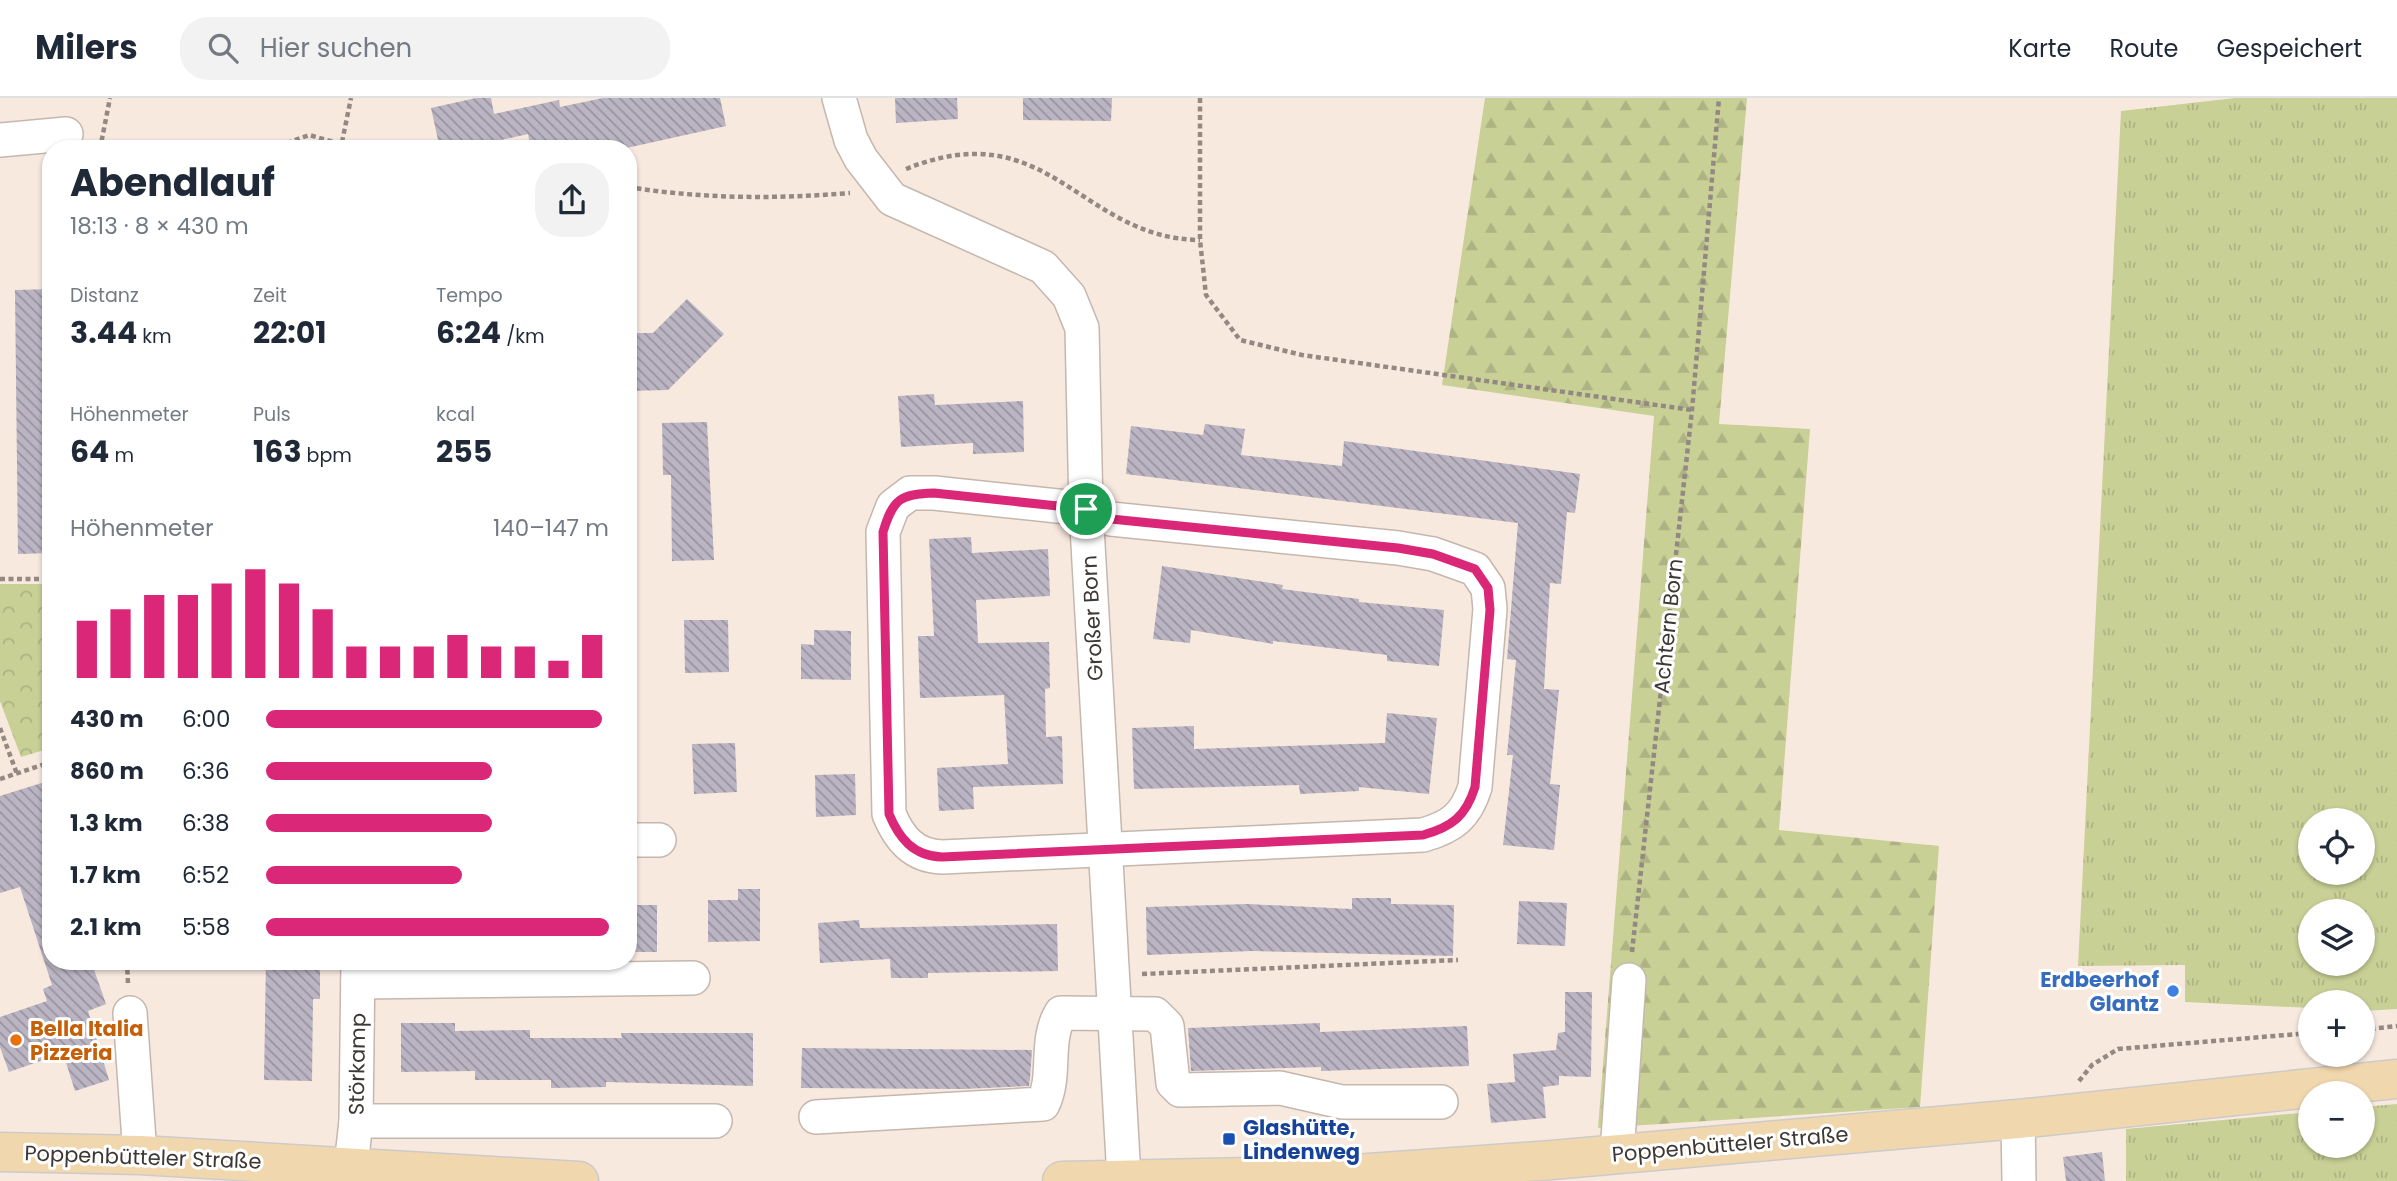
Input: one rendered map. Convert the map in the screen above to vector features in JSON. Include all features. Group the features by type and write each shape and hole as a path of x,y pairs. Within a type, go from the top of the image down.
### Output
{"main road":[{"name":"Poppenbütteler Straße","path":"1062,1181 1444,1175 1617,1153 2018,1119 2397,1079"},
{"name":"Poppenbütteler Straße","path":"0,1152 139,1155 579,1181"}],"street":[{"name":"Großer Born","path":"839,98 851,140 879,183 900,204 1016,252 1043,267 1069,296 1082,328 1086,509 1105,850 1127,1013 1124,1178"},
{"path":"0,140 66,134"},
{"path":"934,493 1086,509 1111,519 1398,548 1433,554 1475,569 1483,578 1489,598 1475,787 1468,808 1451,826 1423,835 933,856 911,847 895,829 889,814 883,532 893,506 910,494 934,493"},
{"path":"358,971 693,978"},
{"name":"Störkamp","path":"351,1166 356,1121 358,971"},
{"path":"1617,1153 1629,980"},
{"path":"130,1013 139,1155"},
{"path":"816,1117 1043,1104 1051,1087 1053,1027 1061,1013 1155,1014 1167,1026 1171,1043 1173,1083 1180,1090 1280,1088 1342,1102 1441,1102"},
{"path":"2018,1119 2019,1181"},
{"path":"356,1121 715,1121"}],"path":[{"path":"102,140 110,98"},
{"path":"342,140 351,98"},
{"path":"1200,98 1200,240 1206,295 1240,340 1302,355 1692,410"},
{"name":"Achtern Born","path":"1629,980 1692,410 1719,98"},
{"path":"295,140 309,135 333,140"},
{"path":"637,188 686,196 774,199 854,193 909,168 937,159 980,153 1011,158 1044,171 1128,225 1178,240 1200,240"},
{"path":"0,579 42,579"},
{"path":"0,728 17,774"},
{"path":"0,779 42,765"},
{"path":"1127,1013 1139,975 1458,960"},
{"path":"2375,1029 2397,1026"},
{"path":"2060,1114 2074,1087 2092,1065 2118,1049 2298,1034"}],"green space":[{"path":"1485,98 1747,98 1719,424 1810,429 1779,830 1939,846 1920,1107 1598,1128 1654,416 1442,385"},
{"path":"2235,98 2397,98 2397,1009 2375,1010 2375,990 2298,990 2298,1007 2185,1002 2185,965 2078,966 2121,111"},
{"path":"0,584 42,584 42,751 21,757 0,701"},
{"path":"2397,1104 2397,1181 2126,1181 2126,1129 2298,1113 2298,1158 2375,1158 2375,1106"}],"building":[{"path":"476,98 491,98 494,114 559,100 560,107 603,98 720,98 726,126 637,146 637,140 529,140 528,134 501,140 438,140 431,108"},
{"path":"895,98 957,98 958,119 896,123"},
{"path":"1023,98 1112,98 1111,121 1023,120"},
{"path":"42,289 42,553 18,554 15,290"},
{"path":"687,299 724,334 668,390 637,391 637,333 653,333"},
{"path":"934,394 935,405 1023,401 1024,452 973,454 973,443 901,447 898,396"},
{"path":"707,422 714,560 672,561 671,475 663,475 662,423"},
{"path":"1205,424 1245,429 1241,455 1342,466 1344,441 1580,474 1575,513 1567,512 1561,584 1550,583 1544,689 1559,690 1550,784 1560,785 1554,850 1503,845 1513,755 1507,755 1516,660 1507,659 1518,523 1126,474 1131,426 1203,435"},
{"path":"971,537 972,553 1048,549 1050,596 976,600 978,643 1049,642 1050,688 1045,689 1046,737 1062,736 1063,784 973,787 974,809 939,811 937,768 1008,764 1004,695 920,698 918,636 934,636 929,539"},
{"path":"1162,566 1283,585 1282,589 1359,599 1359,602 1444,610 1439,666 1387,661 1387,655 1273,641 1273,644 1191,630 1190,643 1153,639"},
{"path":"684,620 728,620 729,672 685,673"},
{"path":"814,630 851,631 851,680 801,679 801,644 814,645"},
{"path":"1387,713 1437,718 1429,794 1359,787 1359,791 1300,794 1299,785 1134,789 1132,728 1194,726 1194,749 1385,743"},
{"path":"735,743 737,792 694,794 692,744"},
{"path":"855,774 856,815 816,817 815,775"},
{"path":"42,783 42,954 20,887 0,893 0,796"},
{"path":"738,889 760,889 760,941 708,942 708,900 738,900"},
{"path":"1352,898 1391,898 1391,904 1454,905 1453,956 1252,951 1147,955 1146,907 1248,904 1352,909"},
{"path":"1519,901 1567,903 1565,946 1517,944"},
{"path":"637,905 657,905 657,952 637,952"},
{"path":"859,920 860,928 1057,924 1058,971 928,973 928,978 891,978 890,959 820,963 818,923"},
{"path":"47,970 94,970 106,1004 88,1011 109,1080 75,1091 63,1053 9,1072 0,1047 0,1017 47,1001 43,989 52,985"},
{"path":"266,970 320,970 320,999 313,999 312,1081 264,1080"},
{"path":"1565,992 1592,992 1591,1077 1559,1076 1559,1085 1543,1087 1546,1118 1491,1123 1487,1084 1515,1082 1513,1054 1556,1050 1558,1033 1565,1032"},
{"path":"401,1023 455,1023 455,1031 530,1030 530,1038 622,1038 621,1033 753,1033 753,1086 606,1082 606,1087 551,1088 551,1080 475,1080 475,1071 401,1072"},
{"path":"1320,1023 1320,1032 1467,1026 1469,1066 1321,1071 1321,1067 1191,1071 1188,1028"},
{"path":"802,1048 1032,1050 1029,1086 963,1089 801,1088"},
{"path":"2102,1152 2105,1181 2066,1181 2063,1157"}],"place":[{"name":"Erdbeerhof Glantz","path":"2173,991"},
{"name":"Bella Italia Pizzeria","path":"16,1040"},
{"name":"Glashütte, Lindenweg","path":"1229,1139"}],"route":[{"path":"934,493 1086,509 1111,519 1398,548 1433,554 1475,569 1488,588 1490,610 1475,787 1468,808 1462,816 1451,826 1423,835 942,857 922,854 911,847 895,829 889,814 883,532 887,517 900,499 910,494 934,493"}]}
